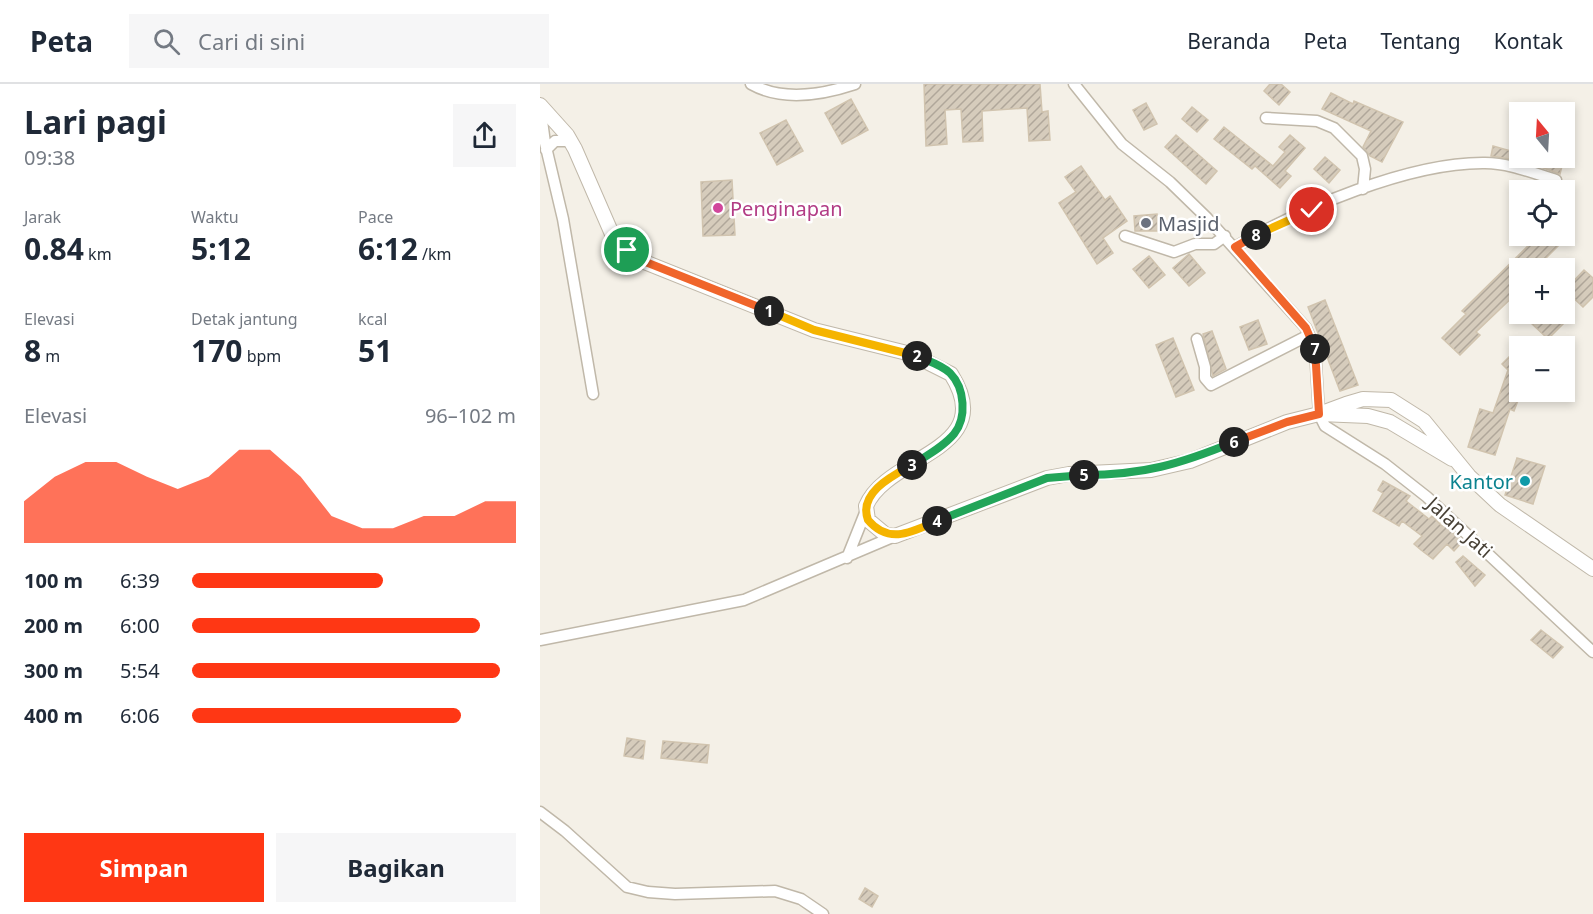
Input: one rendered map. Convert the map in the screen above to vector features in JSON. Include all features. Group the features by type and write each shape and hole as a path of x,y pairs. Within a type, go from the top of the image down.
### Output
{"street":[{"path":"751,84 778,93 814,95 855,84"},
{"path":"1074,84 1122,144 1187,197 1294,313 1309,335 1318,364 1319,414"},
{"path":"540,106 570,141 612,234 638,259 814,330 910,354 951,374 962,400 961,419 956,432 942,445 881,484 868,501 866,513 847,558"},
{"path":"540,106 546,150 563,219 593,394"},
{"path":"1266,118 1317,121 1334,128 1362,156 1365,169 1363,189"},
{"path":"546,150 555,141 570,141"},
{"path":"1235,247 1265,231 1363,189 1410,172 1467,164 1506,165 1556,180"},
{"path":"1125,236 1174,252 1195,244 1214,244 1225,236"},
{"path":"1197,339 1205,367 1205,378 1211,385 1309,335"},
{"path":"540,640 744,600 896,536 1047,478 1069,474 1136,472 1190,461 1287,422 1363,399 1391,400 1424,421 1456,461 1500,505 1593,569"},
{"path":"1319,414 1368,416 1390,422 1456,461"},
{"name":"Jalan Jati","path":"1319,414 1330,430 1385,464 1465,530 1593,652"},
{"path":"866,513 877,529 896,536"},
{"path":"540,812 565,831 627,887 648,892 675,894 775,891 801,899 823,914"}],"building":[{"path":"924,84 1040,84 1042,112 1048,111 1050,140 1029,141 1027,108 982,111 983,141 963,142 961,109 945,110 947,144 926,146"},
{"path":"1270,84 1281,84 1290,92 1279,105 1264,91"},
{"path":"1331,93 1353,104 1354,101 1403,122 1382,162 1370,156 1363,147 1371,131 1322,109"},
{"name":"Penginapan","path":"851,99 868,130 842,144 825,113"},
{"path":"1146,103 1157,124 1144,130 1133,110"},
{"path":"1192,107 1208,120 1197,132 1182,119"},
{"name":"Penginapan","path":"786,120 803,151 777,165 760,133"},
{"path":"1224,127 1273,166 1285,152 1279,147 1290,135 1305,148 1285,171 1291,176 1280,188 1255,166 1252,169 1214,139"},
{"path":"1176,135 1217,171 1206,184 1165,147"},
{"path":"1493,146 1509,150 1509,159 1491,156"},
{"path":"1325,157 1340,170 1329,183 1314,169"},
{"path":"1081,166 1105,200 1110,196 1127,221 1103,238 1113,253 1097,264 1059,203 1076,192 1065,177"},
{"path":"1543,168 1562,168 1560,174"},
{"name":"Penginapan","path":"732,180 735,235 703,236 701,182"},
{"name":"Masjid","path":"1157,214 1158,231 1135,231 1134,216"},
{"path":"1528,246 1558,246 1546,258 1516,258"},
{"path":"1189,254 1205,273 1189,286 1173,268"},
{"path":"1149,256 1165,275 1149,288 1133,269"},
{"path":"1509,265 1509,300 1476,332 1480,335 1460,355 1442,338 1466,314 1462,311"},
{"path":"1584,270 1593,278 1593,297 1583,307 1575,299 1575,279"},
{"path":"1325,300 1358,385 1340,391 1308,307"},
{"path":"1258,320 1267,344 1249,350 1240,327"},
{"path":"1532,324 1563,324 1551,336 1545,336"},
{"path":"1212,331 1226,369 1213,376 1203,334"},
{"path":"1173,338 1194,390 1176,397 1156,345"},
{"name":"Kantor","path":"1509,357 1509,402 1517,402 1514,411 1510,409 1495,455 1468,447 1480,409 1493,413 1508,370 1502,364"},
{"name":"Kantor","path":"1517,458 1545,466 1533,504 1505,495"},
{"path":"1383,481 1410,496 1406,501 1429,519 1432,516 1442,526 1444,524 1463,541 1454,551 1447,544 1433,559 1414,544 1422,536 1402,521 1399,526 1373,511 1383,493 1378,490"},
{"path":"1463,556 1485,575 1475,586 1456,562"},
{"path":"1541,630 1563,647 1553,658 1531,640"},
{"path":"627,738 645,741 643,759 624,756"},
{"path":"663,741 709,745 707,763 661,758"},
{"path":"865,888 878,896 872,907 859,899"}],"place":[{"name":"Penginapan","path":"718,208"},
{"name":"Masjid","path":"1146,223"},
{"name":"Kantor","path":"1525,481"}],"route":[{"path":"627,250 638,259 814,330 910,354 931,362 951,374 960,390 962,400 961,419 956,432 942,445 881,484 866,506 868,520 873,526 886,535 896,536 1047,478 1069,474 1136,472 1169,466 1190,461 1287,422 1319,414 1318,364 1315,349 1306,328 1235,247 1312,210"}]}
